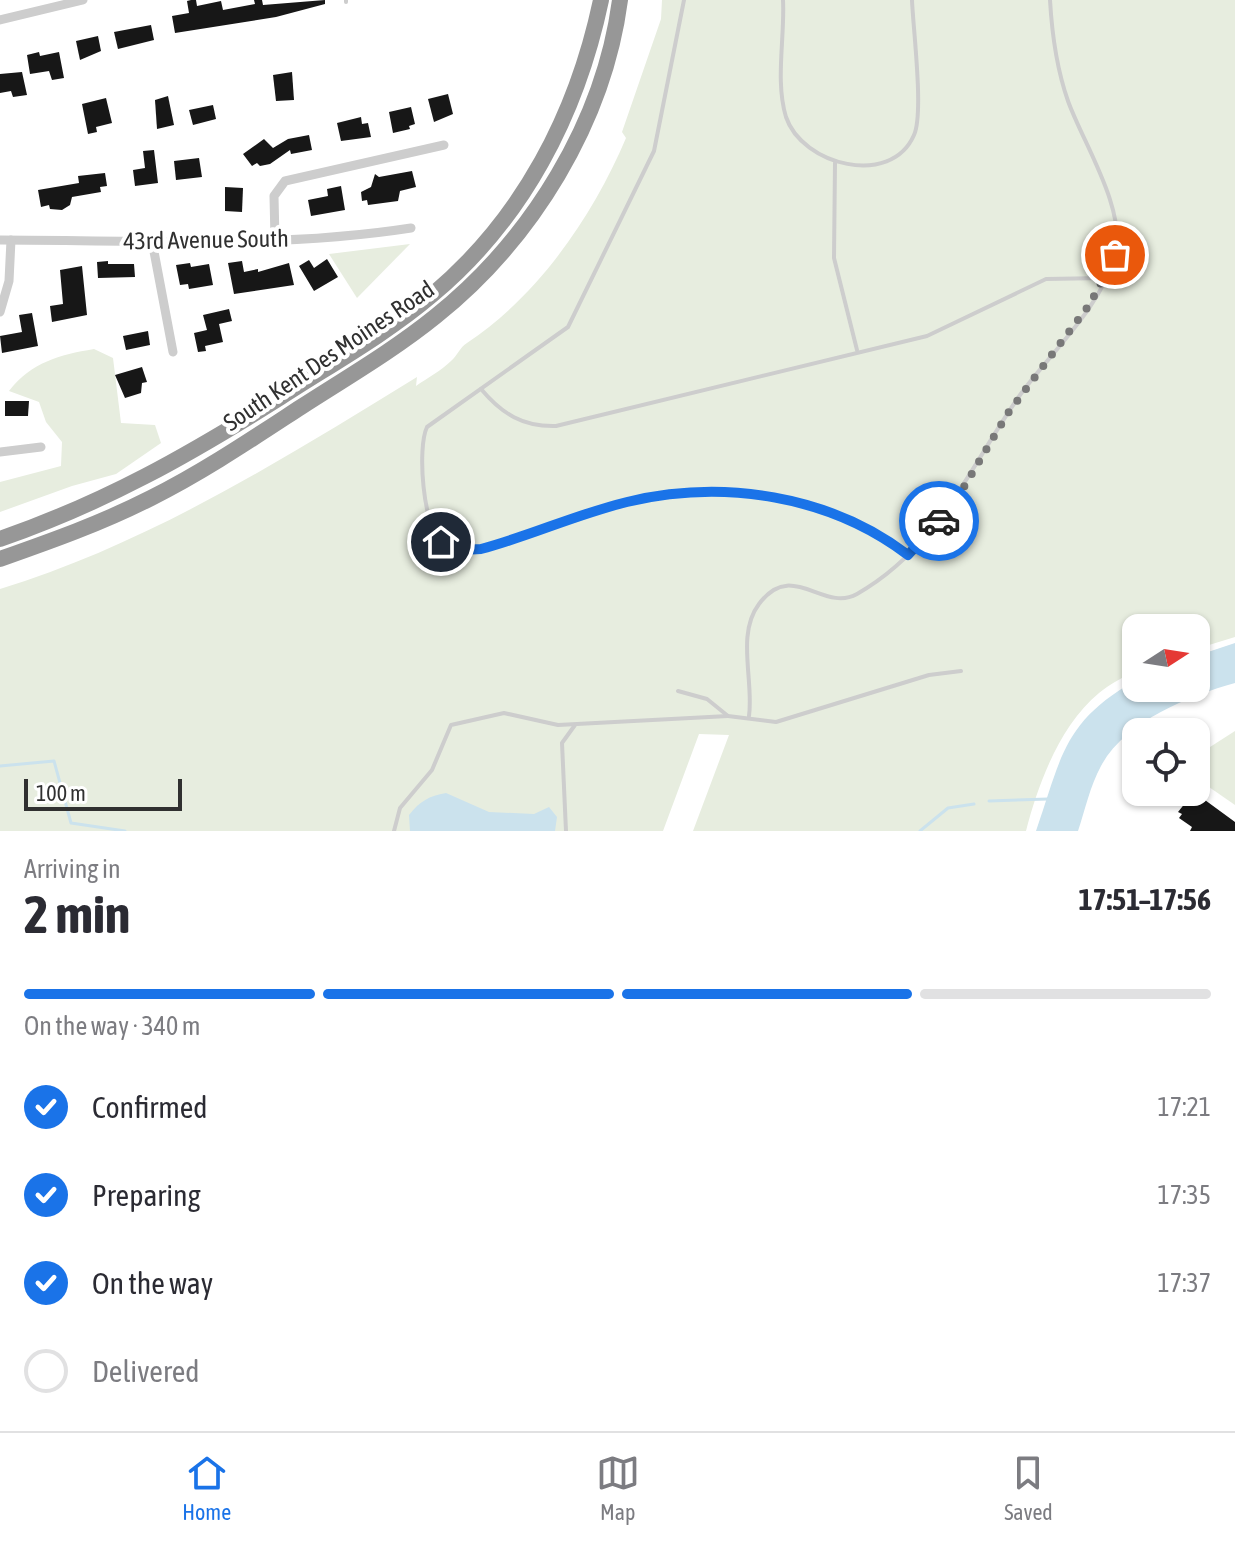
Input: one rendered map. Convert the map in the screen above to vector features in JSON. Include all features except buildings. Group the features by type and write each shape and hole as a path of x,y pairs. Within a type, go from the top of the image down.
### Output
{"highway":[{"name":"South Kent Des Moines Road","path":"0,539 101,501 193,453 373,338 432,295 496,230 552,146 583,75 601,0"},
{"name":"South Kent Des Moines Road","path":"0,559 114,516 181,482 390,350 464,292 528,220 578,137 607,66 620,0"}],"street":[{"path":"0,20 64,2 83,0"},
{"path":"275,240 274,196 285,181 444,145"},
{"name":"43rd Avenue South","path":"0,240 275,240 360,236 411,228"},
{"path":"0,312 9,281 11,240"},
{"path":"152,241 173,352"},
{"path":"0,452 41,447"}],"lane":[{"path":"684,0 654,151 588,290 561,334 427,427 422,473 433,530 446,545 462,550 481,549 625,502 716,491 764,494 815,508 863,528 908,555"},
{"path":"783,0 785,114 801,140 835,163 869,164 893,157 914,136 918,119 912,0"},
{"path":"749,716 748,635 755,610 765,596 780,587 800,585 837,600 845,600 884,578 908,555 952,507 995,433 1090,304 1115,255 1116,237 1105,188 1068,103 1055,62 1050,0"},
{"path":"835,163 834,258 857,350"},
{"path":"481,389 495,405 523,424 556,426 857,350 927,336 1046,279 1104,278"},
{"path":"394,831 400,808 432,770 451,725 504,713 575,725 728,716 749,716 767,722 790,720 904,682 961,671"},
{"path":"678,691 707,699 728,716"},
{"path":"566,831 562,743 575,725"}],"shaded area":[{"path":"662,0 1235,0 1235,637 1210,645 1210,614 1122,614 1122,678 1085,706 1062,738 1044,775 1026,831 693,831 729,735 699,734 663,831 0,831 0,589 56,570 163,523 267,468 417,377 416,386 447,365 540,278 580,225 626,138 622,132 661,19"},
{"path":"410,244 357,298 329,254"},
{"path":"94,349 113,358 121,423 155,425 161,443 116,474 0,512 0,482 61,466 62,442 46,422 39,402 9,391 27,373 47,361"},
{"path":"1235,731 1235,805 1210,788 1210,747"}],"water":[{"path":"1235,643 1235,683 1210,691 1210,651"},
{"path":"1122,689 1122,702 1181,702 1150,718 1122,718 1122,740 1097,774 1078,831 1036,831 1068,743 1079,726"},
{"path":"446,793 489,812 534,814 549,807 557,817 555,831 410,831 409,815 413,810 425,800"}],"waterway":[{"path":"0,766 54,761 71,823 125,831"},
{"path":"989,801 1048,799"},
{"path":"920,831 948,808 974,804"}],"way so far":[{"path":"939,521 952,507 995,433 1022,394 1090,304 1115,255"}],"route":[{"path":"441,542 462,550 481,549 625,502 716,491 764,494 815,508 863,528 908,555 939,521"}]}
